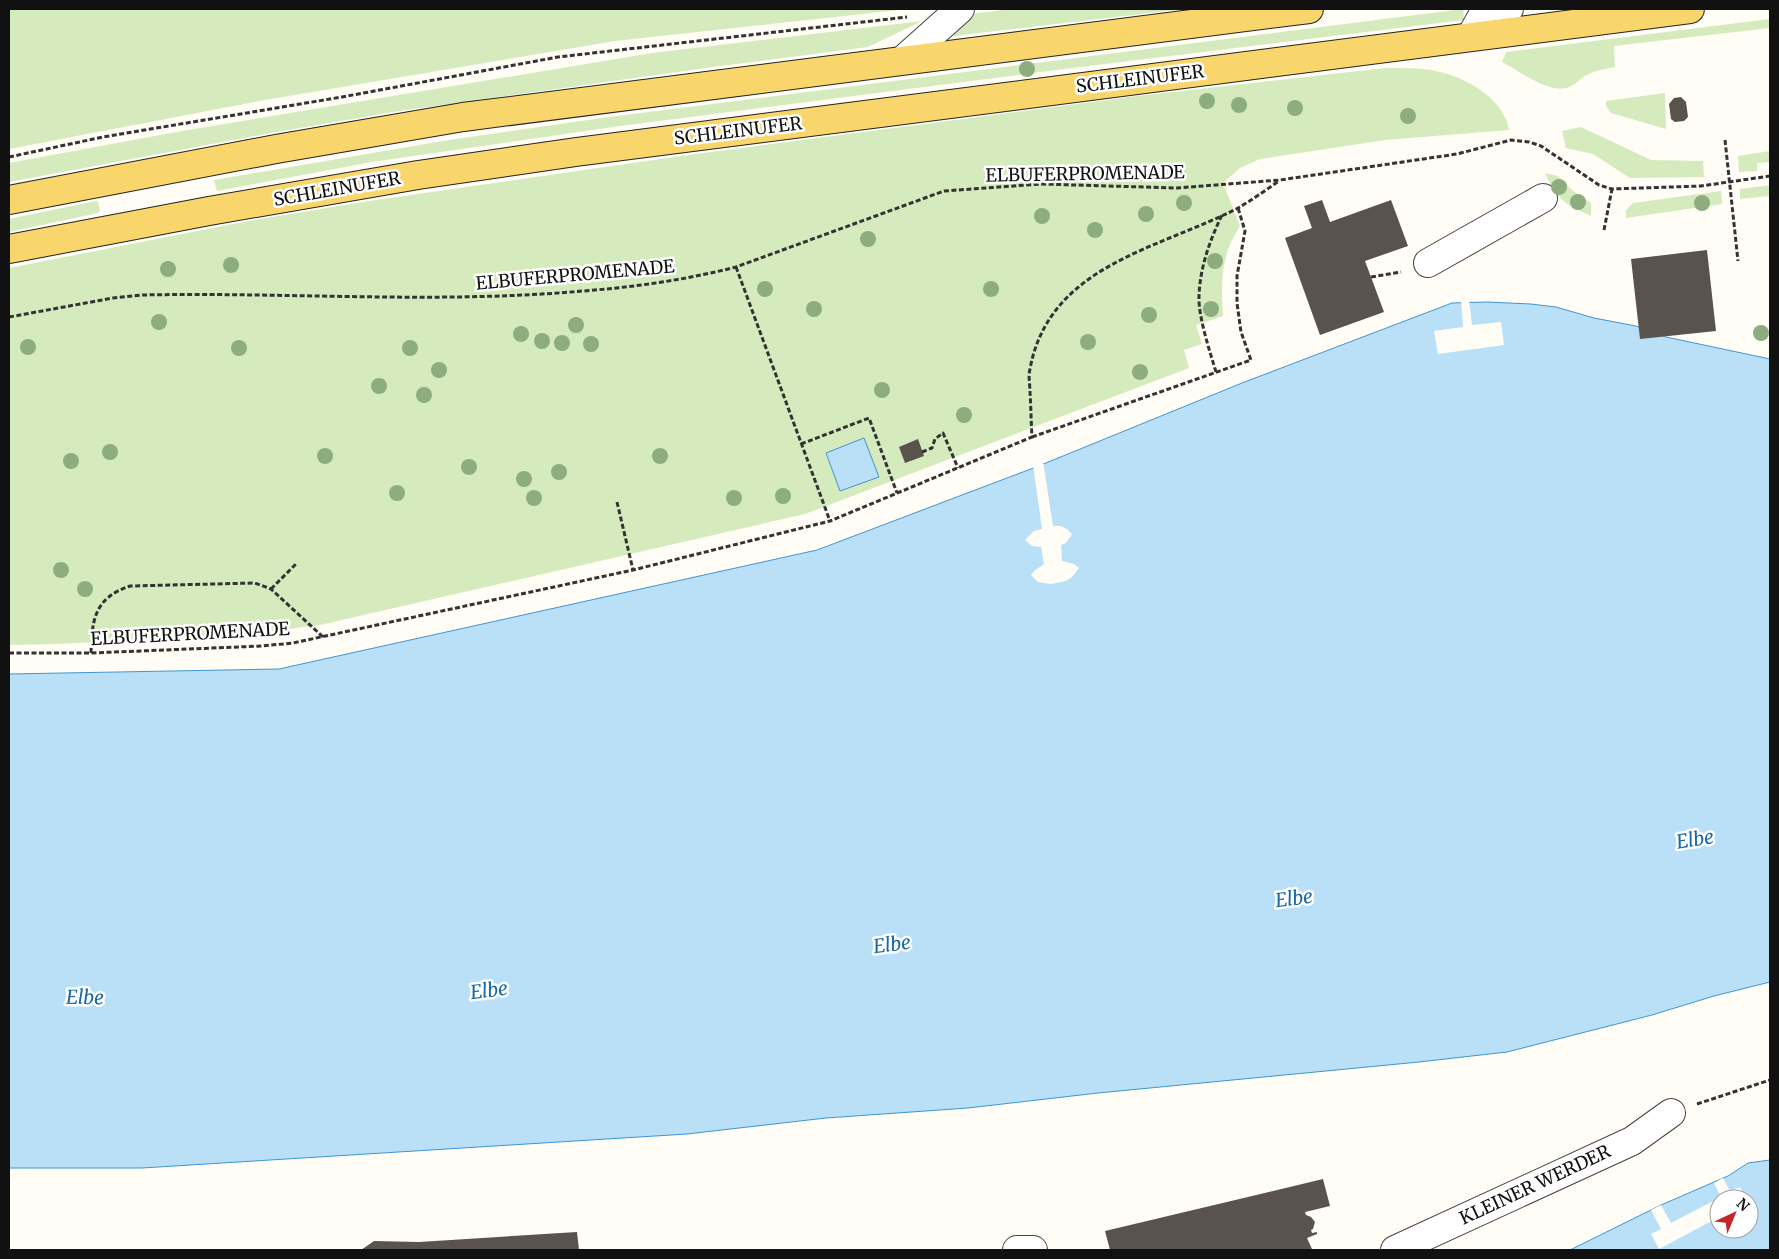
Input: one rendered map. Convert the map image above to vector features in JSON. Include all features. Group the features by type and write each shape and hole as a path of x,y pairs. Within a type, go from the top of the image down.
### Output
{"main road":[{"path":"9,200 276,149 462,118 1309,9"},
{"name":"SCHLEINUFER","path":"9,249 219,209 418,175 576,152 1690,9"}],"lane":[{"path":"903,60 960,9"},
{"path":"1471,36 1484,13 1509,9"},
{"path":"1415,267 1543,198"},
{"name":"KLEINER WERDER","path":"1395,1250 1632,1141 1671,1113"},
{"path":"1017,1250 1034,1250"}],"path":[{"path":"9,157 103,137 342,97 558,57 908,17"},
{"name":"ELBUFERPROMENADE","path":"9,316 141,295 481,298 647,286 736,267 944,191 1041,184 1178,188 1280,180 1457,154 1511,140 1529,142 1550,151 1567,165 1600,185 1612,189"},
{"path":"1725,140 1738,261"},
{"path":"1604,230 1612,189 1701,186 1770,176"},
{"name":"ELBUFERPROMENADE","path":"1032,438 1029,371 1036,345 1047,323 1065,299 1084,281 1104,268 1238,208 1280,180"},
{"name":"ELBUFERPROMENADE","path":"9,653 91,653 293,643 633,570 830,521 1032,438 1251,360 1241,332 1237,303 1237,276 1245,231 1238,208"},
{"path":"1216,372 1198,298 1203,263 1222,215"},
{"path":"736,267 830,521"},
{"path":"1371,277 1415,267"},
{"path":"801,444 869,418 897,493"},
{"path":"922,452 932,448 935,439 943,433 958,468"},
{"path":"617,502 633,570"},
{"path":"270,589 296,564"},
{"path":"91,653 94,617 111,595 130,586 249,582 261,584 270,589 323,636"},
{"path":"1671,1113 1770,1080"}],"green space":[{"path":"9,9 908,9 615,41 265,100 9,149"},
{"path":"1012,9 1184,9 954,36 952,27 970,14"},
{"path":"1463,9 1464,20 613,127 372,162 217,191 214,180 449,140 609,117"},
{"path":"1770,19 1770,28 1614,46 1615,67 1592,72 1571,86 1562,89 1553,88 1535,81 1502,62 1506,52"},
{"path":"922,21 868,47 393,112 9,182 9,163 182,131 652,53"},
{"path":"1385,68 1431,70 1468,82 1499,107 1509,130 1385,140 1260,159 1240,168 1223,183 1240,226 1233,237 1225,259 1222,280 1223,316 1196,325 1202,344 1184,350 1189,368 805,514 320,625 241,635 9,645 9,268 248,221 369,201 681,156 1137,96"},
{"path":"1665,93 1666,129 1611,113 1606,106 1606,101"},
{"path":"1581,127 1651,160 1703,161 1704,177 1630,178 1593,154 1566,148 1562,131"},
{"path":"1770,151 1770,162 1757,163 1757,171 1739,172 1738,156"},
{"path":"1545,173 1558,176 1573,191 1591,203 1591,216 1562,200 1553,189"},
{"path":"1770,185 1770,196 1740,199 1740,189"},
{"path":"1721,191 1722,204 1626,218 1626,210 1633,203"},
{"path":"96,201 100,211 98,213 9,232 9,219"}],"water":[{"name":"Elbe","path":"1487,302 1556,307 1594,318 1636,326 1666,337 1770,359 1770,982 1714,996 1652,1015 1507,1052 1419,1062 1098,1093 968,1108 826,1118 687,1134 142,1168 9,1168 9,674 279,669 817,550 1036,467 1242,383 1452,303"},
{"path":"864,438 879,477 840,491 826,453"},
{"path":"1770,1160 1770,1250 1570,1250 1661,1205 1728,1176 1748,1163"}],"pier":[{"path":"1461,300 1469,300 1472,325 1501,322 1504,345 1438,354 1434,331 1463,327"},
{"path":"1043,461 1053,526 1061,526 1072,534 1066,543 1061,545 1062,561 1074,564 1079,568 1066,581 1051,584 1038,582 1031,575 1044,564 1041,547 1032,546 1025,540 1034,531 1042,529 1033,465"},
{"path":"1723,1178 1729,1189 1717,1189 1714,1183"},
{"path":"1709,1203 1709,1222 1659,1249 1651,1234 1661,1229 1651,1210 1661,1205 1671,1223"}],"building":[{"path":"1681,97 1686,102 1688,117 1684,121 1675,122 1671,119 1669,104 1674,98"},
{"path":"1322,200 1330,222 1391,200 1408,246 1365,261 1384,312 1320,335 1285,238 1312,228 1304,206"},
{"path":"1707,250 1716,331 1640,339 1631,259"},
{"path":"918,439 924,456 905,463 899,447"},
{"path":"1323,1179 1330,1206 1305,1212 1315,1222 1311,1230 1312,1233 1317,1232 1317,1234 1307,1238 1312,1249 1309,1250 1110,1250 1105,1231"},
{"path":"577,1232 579,1250 361,1250 374,1241 419,1242"}]}
